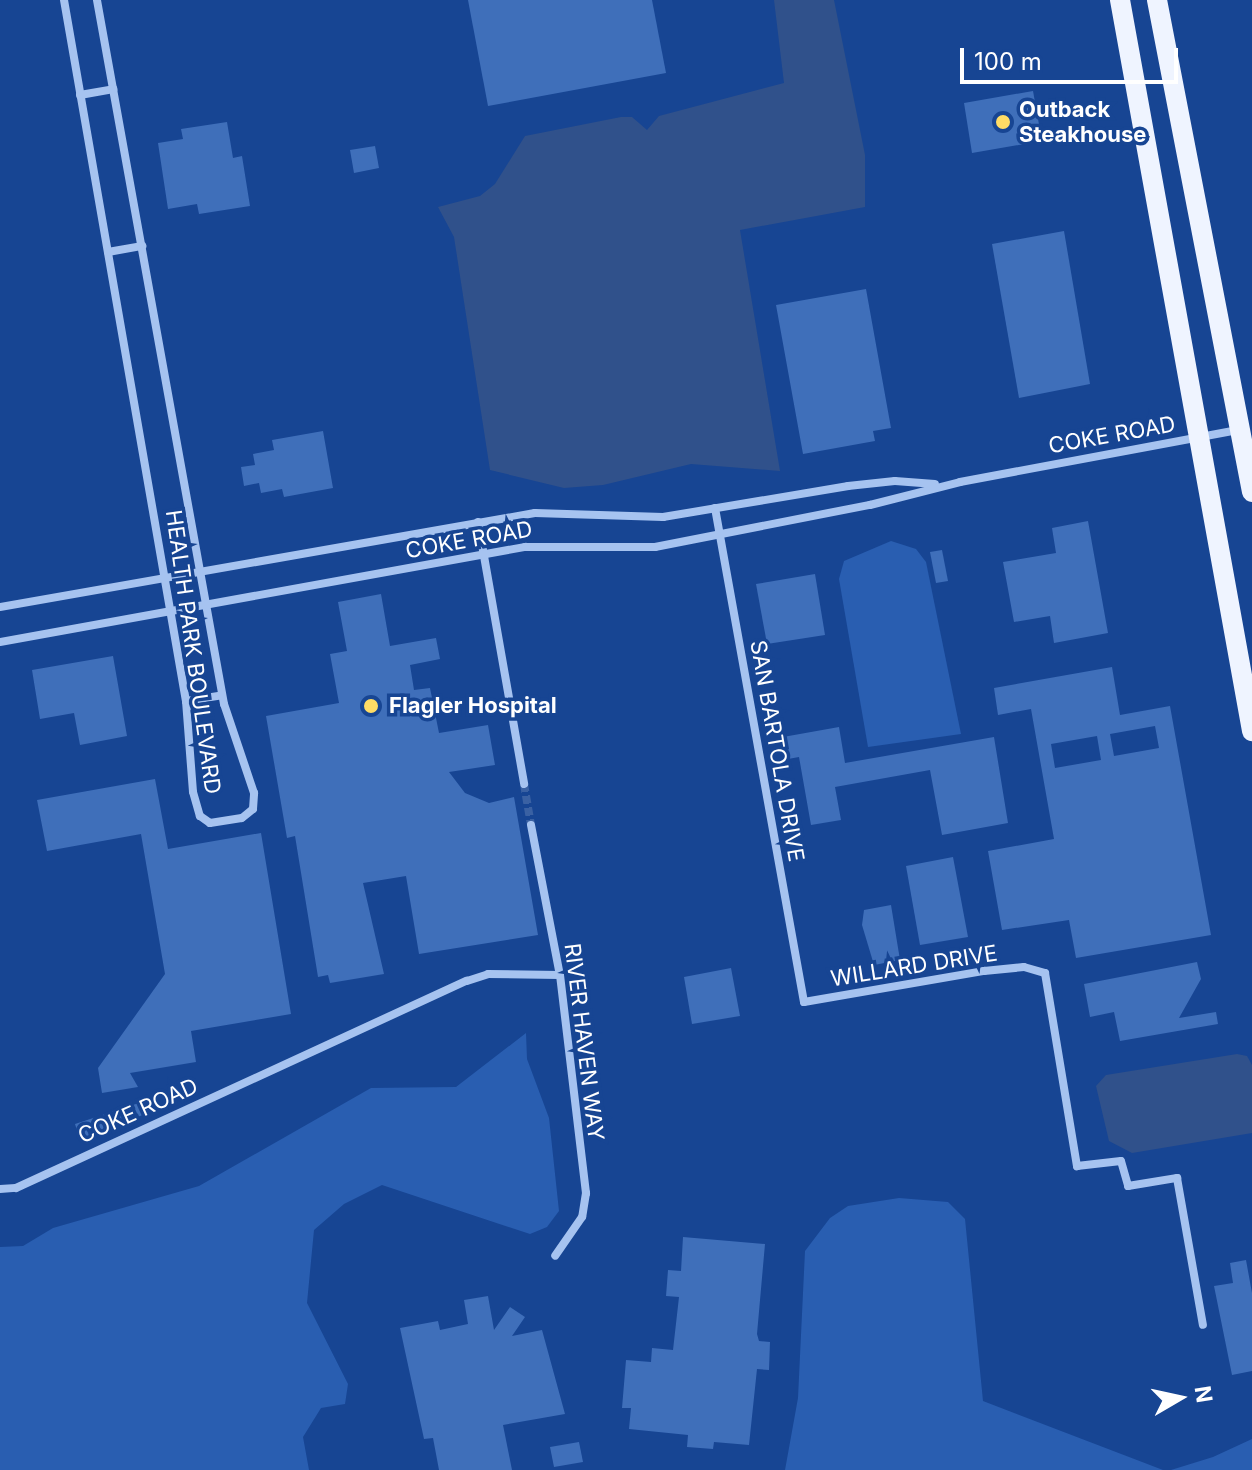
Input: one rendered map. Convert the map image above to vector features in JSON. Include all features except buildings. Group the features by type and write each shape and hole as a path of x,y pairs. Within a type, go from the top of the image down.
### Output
{"main road":[{"path":"1120,0 1252,731"},
{"path":"1157,0 1252,492"}],"street":[{"name":"HEALTH PARK BOULEVARD","path":"64,0 172,613 186,701 193,792 200,816 210,823 242,818 253,809 254,793 222,695 97,0"},
{"path":"80,95 113,89"},
{"path":"108,252 142,246"},
{"name":"COKE ROAD","path":"0,642 483,555 556,545 632,550 870,505 944,485 1240,430"},
{"name":"COKE ROAD","path":"0,607 478,522 562,512 663,517 895,481 944,485"},
{"name":"SAN BARTOLA DRIVE","path":"715,508 804,1002"},
{"path":"478,522 524,784"},
{"path":"186,701 222,695"},
{"name":"RIVER HAVEN WAY","path":"531,825 560,975 586,1193 582,1217 555,1256"},
{"name":"WILLARD DRIVE","path":"804,1002 993,970 1024,967 1045,973 1077,1166 1121,1161 1128,1186 1177,1178 1203,1325"},
{"name":"COKE ROAD","path":"0,1189 16,1188 467,981 488,974 560,975"}],"shaded area":[{"path":"774,0 834,0 865,155 865,207 740,230 780,471 691,464 603,485 564,488 490,470 454,237 438,207 480,196 495,184 525,136 621,117 632,117 647,130 659,116 784,83"},
{"path":"891,541 916,549 926,562 961,734 868,747 839,579 844,561"},
{"path":"526,1033 527,1059 549,1118 559,1211 547,1227 530,1234 382,1185 344,1204 314,1230 307,1303 348,1384 345,1404 321,1408 303,1437 309,1470 0,1470 0,1247 23,1246 53,1228 199,1186 371,1088 456,1087"},
{"path":"1237,1054 1247,1056 1252,1065 1252,1133 1132,1153 1109,1141 1096,1086 1106,1075"},
{"path":"899,1198 948,1202 965,1219 983,1401 1163,1470 785,1470 798,1398 805,1251 830,1218 848,1206"},
{"path":"1252,1439 1252,1470 1171,1470 1213,1457"}],"tunnel":[{"path":"524,784 531,825"}],"place":[{"name":"Outback Steakhouse","path":"1003,122"},
{"name":"Flagler Hospital","path":"371,706"}]}
